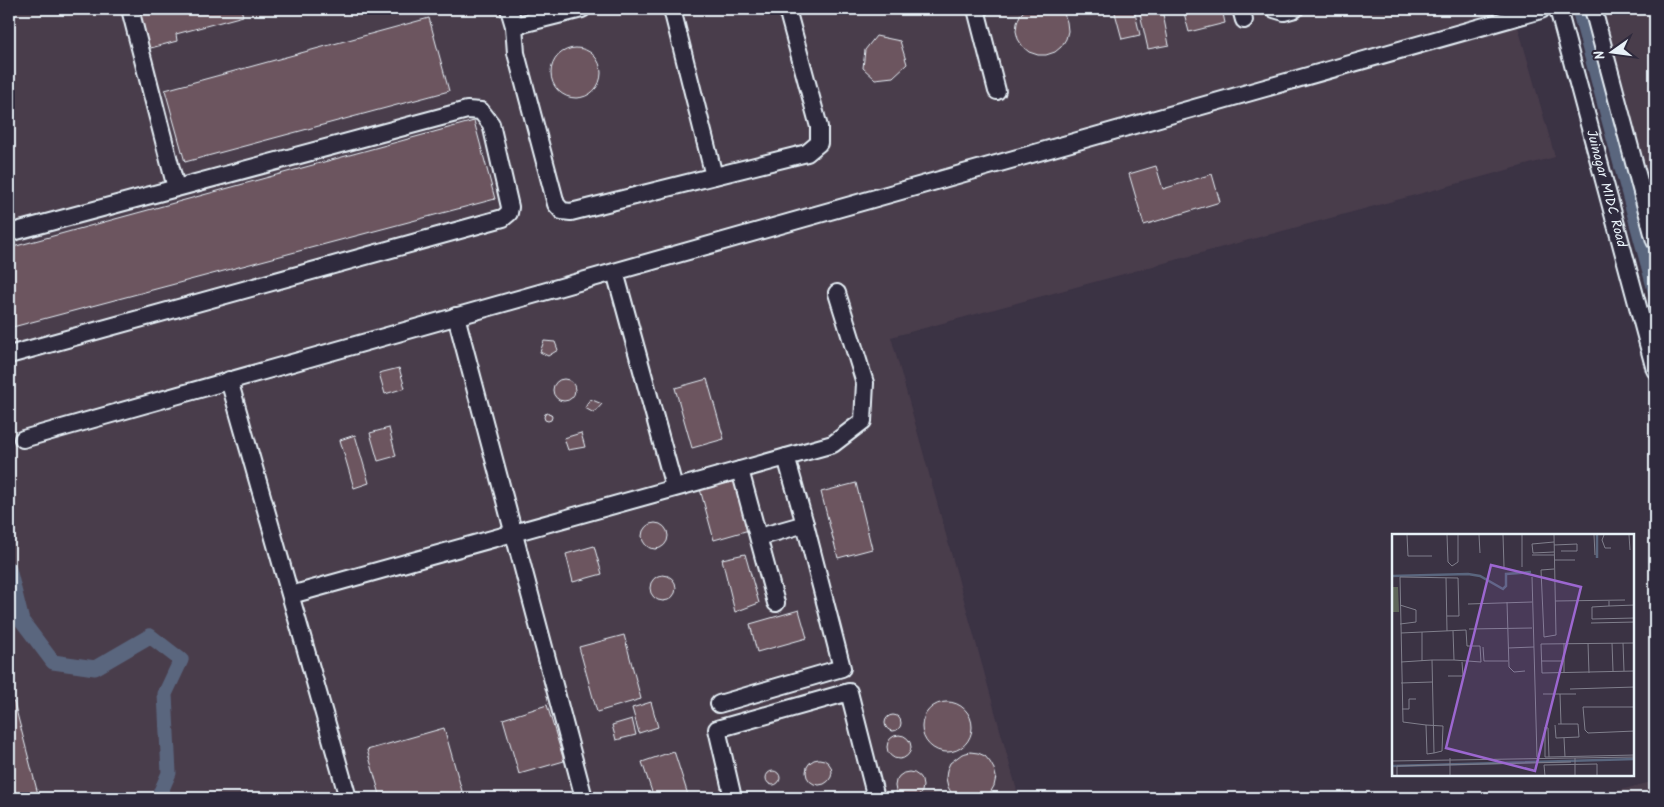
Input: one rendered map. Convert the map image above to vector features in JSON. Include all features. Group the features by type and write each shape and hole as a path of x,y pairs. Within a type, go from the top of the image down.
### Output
{"street":[{"path":"130,9 176,188"},
{"path":"510,9 514,26 516,53 556,204 562,211 571,212 806,153 819,143 819,127 787,9"},
{"path":"514,26 582,9"},
{"path":"672,9 714,176"},
{"path":"976,9 997,91"},
{"path":"1274,9 1284,12 1295,9"},
{"name":"Juinagar MIDC Road","path":"1558,9 1655,370"},
{"path":"1593,9 1655,241"},
{"path":"23,439 1540,10"},
{"path":"9,233 467,110 481,111 491,124 510,207 509,213 503,218 9,355"},
{"path":"615,272 674,488"},
{"path":"290,595 833,444 863,421 865,382 837,293"},
{"path":"456,316 584,798"},
{"path":"229,380 348,798"},
{"path":"719,704 842,668 786,457"},
{"path":"740,470 776,603"},
{"path":"759,537 805,524"},
{"path":"734,798 717,729 849,692 876,798"}],"shaded area":[{"path":"9,9 1513,9 1555,157 891,337 1019,798 9,798"},
{"path":"1588,9 1655,9 1655,268"},
{"path":"1655,781 1655,798 1591,798"}],"building":[{"path":"136,9 241,9 243,16 176,34 177,41 147,49"},
{"path":"1026,9 1058,9 1064,14 1068,31 1066,39 1055,52 1038,55 1029,52 1023,47 1016,31 1020,15"},
{"path":"1114,9 1134,9 1140,35 1122,39"},
{"path":"1139,9 1162,9 1169,45 1148,49"},
{"path":"1183,9 1222,9 1225,23 1189,32"},
{"path":"429,18 449,91 185,162 165,90"},
{"path":"876,36 900,41 907,64 893,77 875,79 863,68 865,50"},
{"path":"576,48 590,52 597,59 601,73 597,87 590,94 576,98 562,94 555,87 551,73 555,59 562,52"},
{"path":"474,121 495,199 9,328 9,248"},
{"path":"1156,166 1163,189 1212,174 1220,202 1144,225 1129,174"},
{"path":"544,341 555,342 558,350 548,356 540,352"},
{"path":"399,368 405,388 385,394 379,373"},
{"path":"564,379 572,382 575,390 572,398 564,401 556,398 553,390 556,382"},
{"path":"707,379 724,439 692,448 675,388"},
{"path":"590,399 602,404 594,413 585,408"},
{"path":"548,413 552,417 548,421 544,417"},
{"path":"389,428 396,456 378,461 370,433"},
{"path":"581,433 585,447 568,450 564,438"},
{"path":"355,435 369,483 354,488 340,440"},
{"path":"736,480 749,530 714,540 700,489"},
{"path":"856,483 872,549 838,558 821,492"},
{"path":"655,523 664,527 668,536 664,545 655,549 646,545 642,536 646,527"},
{"path":"594,546 602,574 573,582 566,554"},
{"path":"745,554 759,603 735,612 722,559"},
{"path":"663,575 672,579 676,588 672,597 663,601 654,597 650,588 654,579"},
{"path":"799,610 807,638 757,652 750,624"},
{"path":"624,635 641,699 597,712 579,647"},
{"path":"14,702 39,798 9,798 9,704"},
{"path":"651,702 658,727 639,733 632,708"},
{"path":"947,702 961,706 968,713 972,727 968,741 961,748 947,752 933,748 926,741 922,727 926,713 933,706"},
{"path":"547,705 564,761 519,774 503,719"},
{"path":"893,715 901,723 893,731 885,723"},
{"path":"632,719 636,735 616,740 612,725"},
{"path":"444,728 464,798 381,798 367,750"},
{"path":"899,735 907,739 911,747 907,755 899,759 891,755 887,747 891,739"},
{"path":"674,751 689,798 654,798 642,762"},
{"path":"970,752 985,756 994,769 996,777 994,786 984,798 958,798 952,794 948,787 946,778 950,763 962,754"},
{"path":"819,759 828,763 832,772 828,781 819,785 810,781 806,772 810,763"},
{"path":"770,771 776,771 780,778 776,785 770,785 766,781 766,775"},
{"path":"909,772 919,776 923,786 919,796 909,800 899,796 895,786 899,776"}],"waterway":[{"path":"1579,9 1655,290"},
{"path":"9,569 22,621 53,662 95,668 150,636 181,660 165,694 169,773 158,798"}]}
